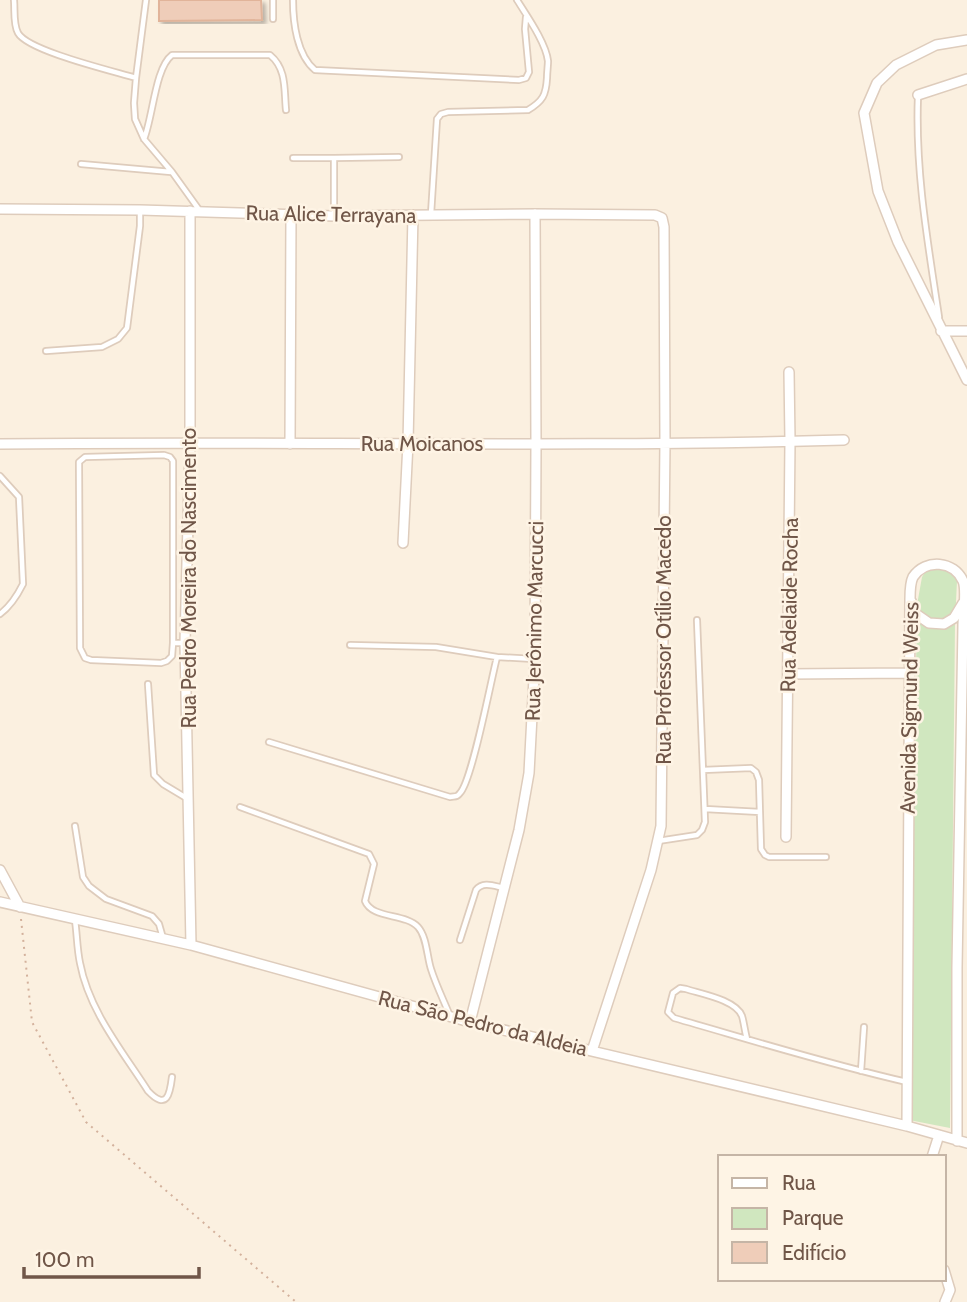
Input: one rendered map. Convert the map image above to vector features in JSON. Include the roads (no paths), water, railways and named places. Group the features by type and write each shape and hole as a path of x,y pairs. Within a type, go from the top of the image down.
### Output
{"street":[{"path":"967,40 936,45 896,65 877,83 864,113 878,191 898,242 967,380"},
{"path":"918,95 967,79"},
{"name":"Rua Alice Terrayana","path":"0,209 140,209 334,216 655,215 662,218"},
{"name":"Rua Pedro Moreira do Nascimento","path":"190,211 190,442 186,643 191,945"},
{"name":"Rua Jerônimo Marcucci","path":"470,1022 519,831 529,773 535,659 535,214"},
{"path":"290,444 291,215"},
{"path":"403,544 413,215"},
{"name":"Rua Professor Otílio Macedo","path":"592,1051 651,870 661,826 665,442 662,218"},
{"path":"942,331 967,331"},
{"name":"Rua Adelaide Rocha","path":"786,837 789,372"},
{"name":"Rua Moicanos","path":"0,444 844,440"},
{"name":"Avenida Sigmund Weiss","path":"907,1126 910,599 912,579 923,567 939,563 957,570 965,584 962,1142"},
{"path":"910,599 916,614 929,623 944,624 954,618 964,602"},
{"path":"788,674 908,673"},
{"path":"0,870 20,907"},
{"name":"Rua São Pedro da Aldeia","path":"0,902 191,945 470,1022 907,1126 962,1142"},
{"path":"933,1155 939,1135"},
{"path":"946,1277 950,1290 946,1302"}],"lane":[{"path":"14,0 18,32 24,40 58,55 136,78"},
{"path":"146,0 136,78 135,119 144,139 201,212"},
{"path":"273,0 273,19"},
{"path":"293,0 293,20 300,44 308,63 315,70 519,80 526,78 529,72 526,18"},
{"path":"431,215 437,119 441,114 528,110 540,103 546,90 548,59 538,34 517,0"},
{"path":"144,139 149,128 161,71 166,60 172,55 270,55 278,62 283,74 286,110"},
{"path":"918,95 920,186 942,331"},
{"path":"293,158 399,157"},
{"path":"334,158 334,216"},
{"path":"80,164 172,172"},
{"path":"46,351 102,347 118,339 127,328 140,209"},
{"path":"164,454 173,461 173,643 172,656 167,662 161,663 91,660 82,654 79,463 85,457 164,454"},
{"path":"0,476 19,496 23,584 19,594 0,614"},
{"path":"658,841 697,835 705,822 697,620"},
{"path":"173,643 186,643"},
{"path":"350,645 436,648 497,657 535,659"},
{"path":"269,742 450,797 457,796 462,791 470,769 497,657"},
{"path":"148,684 154,775 188,800"},
{"path":"703,771 751,768 756,772 759,780 761,849 765,855 826,857"},
{"path":"240,807 369,854 374,864 366,906 417,926 424,939 433,975 451,1017"},
{"path":"705,809 760,812"},
{"path":"75,826 83,877 89,886 106,899 152,916 159,924 163,939"},
{"path":"460,940 478,887 485,884 505,888"},
{"path":"75,919 79,963 89,994 101,1017 154,1098 162,1101 170,1095 172,1077"},
{"path":"747,1039 742,1015 731,1004 686,989 680,988 673,993 668,1012 674,1018 747,1039 861,1071 908,1082"},
{"path":"861,1071 864,1027"}]}
